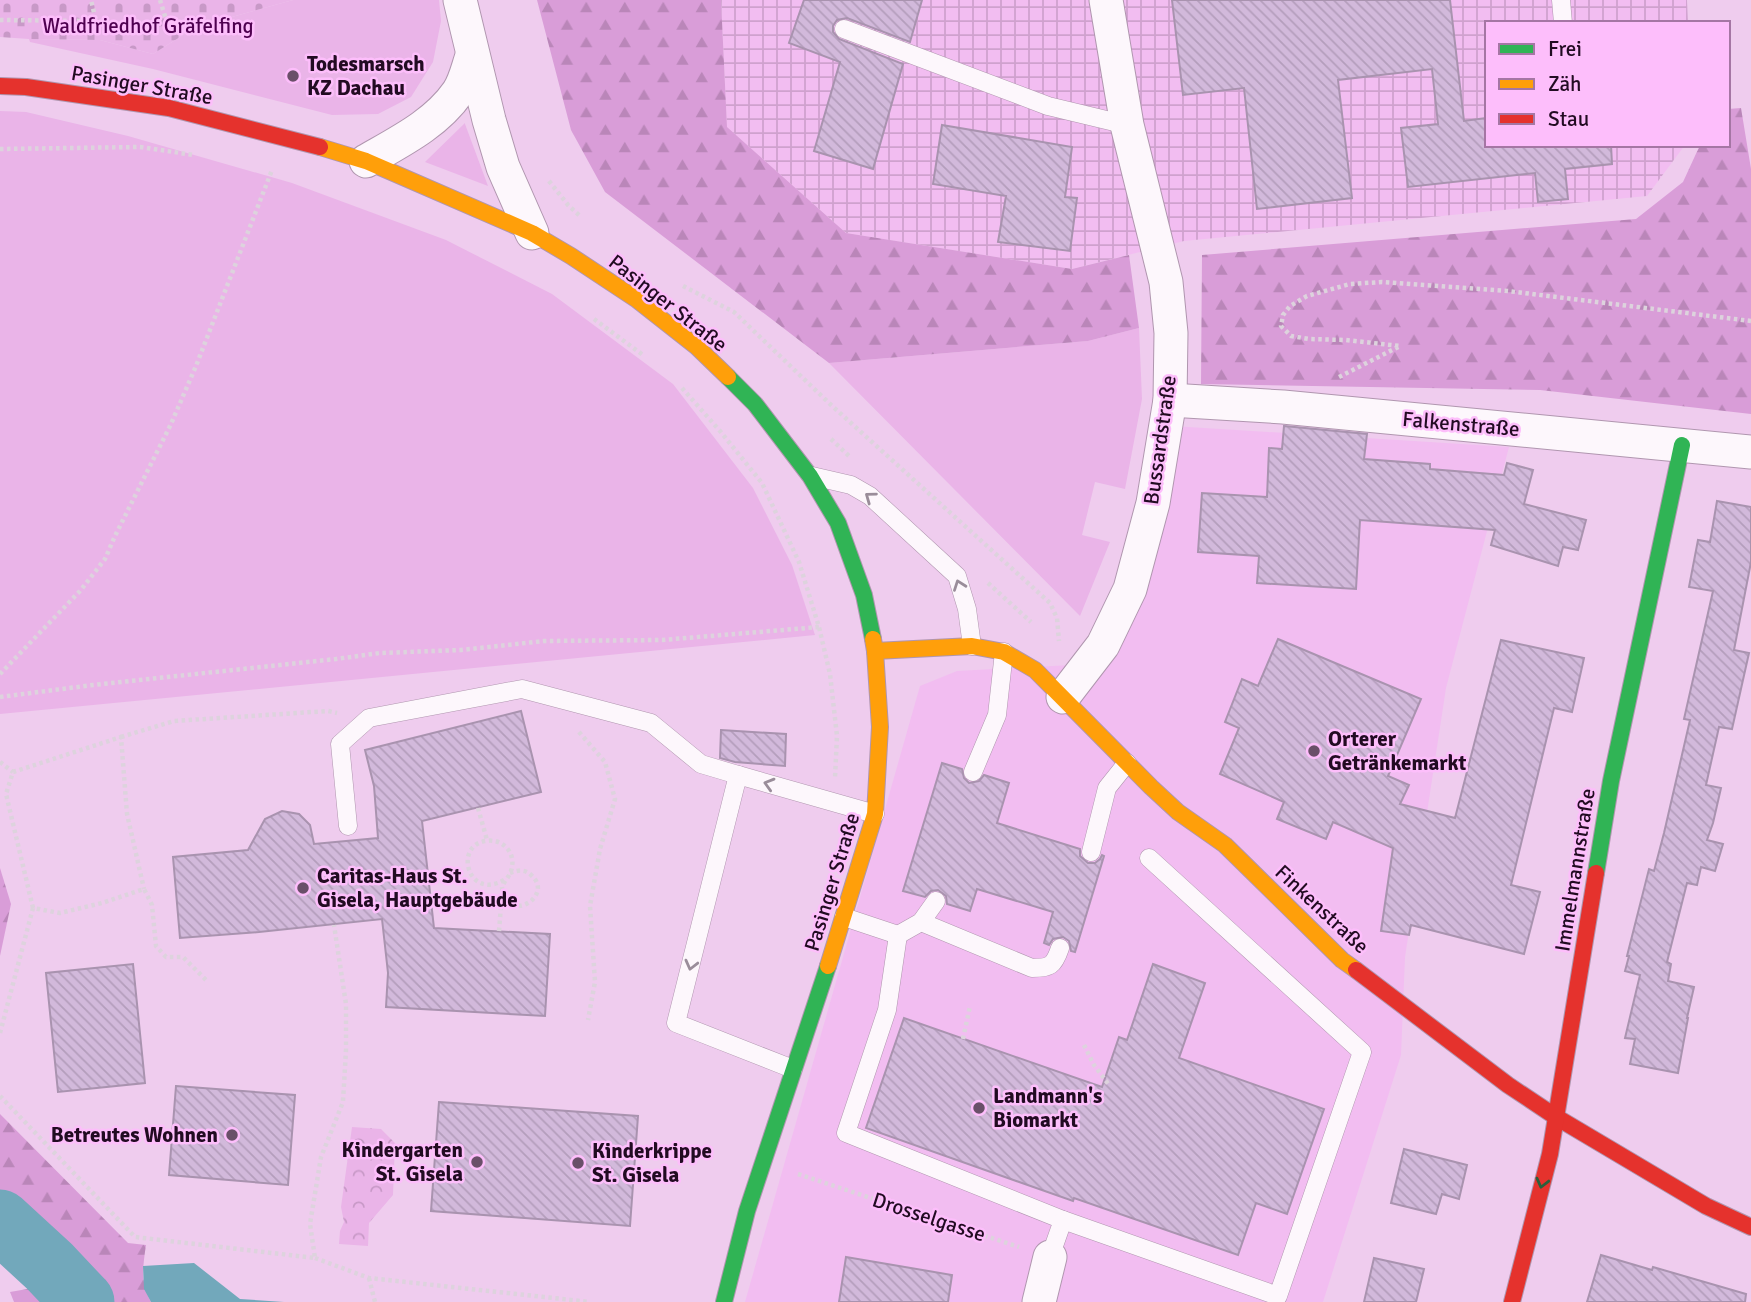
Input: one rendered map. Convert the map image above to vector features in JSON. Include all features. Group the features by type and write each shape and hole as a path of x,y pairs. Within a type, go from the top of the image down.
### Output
{"street":[{"path":"460,0 472,56 503,167 532,233"},
{"name":"Bussardstraße","path":"1063,697 1103,645 1130,589 1153,503 1170,400 1171,333 1166,282 1128,125 1106,0"},
{"path":"366,161 411,136 434,119 460,90 472,56"},
{"name":"Pasinger Straße","path":"0,86 26,87 169,108 287,138 366,161 532,233 636,299 697,347 755,404 810,476 838,523 864,595 876,651 880,727 876,814 747,1211 724,1302"},
{"name":"Falkenstraße","path":"1170,400 1283,407 1751,452"},
{"name":"Immelmannstraße","path":"1511,1302 1550,1154 1611,781 1682,444"},
{"name":"Finkenstraße","path":"876,651 972,646 1003,652 1035,670 1178,812 1225,845 1342,960 1508,1085 1556,1117 1706,1206 1751,1227"},
{"path":"1039,1302 1050,1257"}],"lane":[{"path":"1561,0 1563,21"},
{"path":"844,29 1048,106 1128,125"},
{"path":"810,476 851,485 870,496 957,576 967,609 972,646"},
{"path":"973,772 997,715 1003,652"},
{"path":"348,826 340,744 369,719 522,689 651,723 701,764 876,814"},
{"path":"1091,852 1107,788 1127,762"},
{"path":"738,775 676,1023 793,1069"},
{"path":"898,935 887,1010 846,1133 1063,1220 1278,1296 1362,1052 1149,858"},
{"path":"844,917 898,935 921,922 936,901"},
{"path":"921,922 1032,968 1047,968 1056,960 1060,948"},
{"path":"1050,1257 1063,1220"}],"path":[{"path":"0,20 96,21 91,0"},
{"path":"160,0 169,29"},
{"path":"0,149 140,147 203,157"},
{"path":"0,674 79,591 105,559 181,401 272,169"},
{"path":"547,177 568,205 585,220"},
{"path":"1328,383 1400,346 1346,340 1309,340 1292,336 1281,326 1283,315 1290,306 1307,296 1350,284 1382,282 1508,291 1751,321"},
{"path":"679,284 734,312 1050,603 1057,618"},
{"path":"584,312 650,360"},
{"path":"680,386 720,430 762,483 799,562 830,674 837,736 834,802"},
{"path":"0,697 380,653 461,650 544,641 662,640 819,627"},
{"path":"545,695 605,762 615,799 600,849 590,906 595,982 588,1020"},
{"path":"13,772 174,721 328,711 369,719"},
{"path":"121,737 127,814 144,889 152,905 156,946 166,957 183,957 208,982"},
{"path":"0,762 13,772"},
{"path":"0,1033 33,908 6,794 13,772"},
{"path":"478,807 487,840"},
{"path":"487,840 504,845 512,858 510,873 498,884 482,884 470,874 468,867 470,852 481,841 487,840"},
{"path":"502,892 504,898 513,905 526,905 534,898 537,887 533,876 522,871 510,873"},
{"path":"499,931 504,880"},
{"path":"33,908 60,913 102,904 144,889"},
{"path":"315,1258 310,1224 321,1157 343,1102 346,1050 346,1004 334,925"},
{"path":"963,1039 970,1006"},
{"path":"1084,1045 1109,1086"},
{"path":"0,1096 135,1237 315,1258 369,1278 590,1302"},
{"name":"Drosselgasse","path":"763,1164 1050,1257"},
{"path":"369,1278 375,1302"}],"shaded area":[{"path":"721,0 1687,0 1688,21 1485,21 1485,147 1684,147 1647,196 1184,241 1072,269 846,233 727,127"},
{"path":"1156,425 1509,447 1446,688 1405,957 1401,1055 1323,1302 745,1302 920,686 957,671 1071,665 1109,605"}],"green space":[{"name":"Waldfriedhof Gräfelfing","path":"0,0 293,0 196,27 153,54 100,40 0,37"},
{"path":"293,0 439,0 441,21 433,62 411,97 378,114 332,115 153,69 30,42 29,39 100,40 153,54 196,27"},
{"path":"537,0 721,0 727,127 846,233 1072,269 1129,255 1139,328 1088,341 829,363 605,192 571,130"},
{"path":"1741,108 1751,169 1751,414 1540,390 1201,384 1202,255 1636,219 1683,182 1699,147 1730,147 1730,109"},
{"path":"0,111 26,112 128,136 292,183 446,240 552,294 673,384 753,488 792,565 815,635 0,714"},
{"path":"465,124 488,186 425,162"},
{"path":"1139,328 1142,399 1125,489 1095,482 1082,535 1110,542 1080,616 829,363 1088,341"},
{"path":"0,868 11,904 0,956"},
{"path":"0,1114 128,1243 146,1245 144,1281 151,1302 93,1302 0,1202"},
{"path":"352,1127 381,1129 395,1143 393,1195 369,1223 368,1246 339,1244 344,1222 341,1207"},
{"path":"50,1285 67,1302 14,1302 10,1292"}],"water":[{"path":"194,1263 240,1299 284,1302 151,1302 144,1289 143,1266"}],"building":[{"path":"804,0 922,0 910,42 847,18 837,20 833,26 833,32 839,39 903,64 873,169 814,151 840,62 789,43"},
{"path":"1172,0 1450,0 1464,121 1485,118 1485,147 1611,147 1612,164 1565,169 1568,199 1538,202 1535,173 1408,187 1401,128 1438,124 1432,69 1338,80 1352,198 1257,209 1244,88 1183,95"},
{"path":"942,125 1072,147 1065,197 1077,198 1070,251 998,242 1006,196 933,184"},
{"path":"1284,426 1367,434 1364,459 1430,464 1430,469 1504,475 1507,463 1533,470 1524,504 1586,520 1578,550 1563,547 1558,566 1491,545 1495,530 1360,520 1356,589 1257,583 1259,556 1198,552 1202,493 1267,497 1269,448 1282,449"},
{"path":"1717,501 1751,507 1751,562 1734,650 1749,653 1732,729 1719,727 1706,785 1721,788 1707,840 1723,844 1715,871 1701,867 1697,885 1687,883 1667,962 1671,964 1668,981 1694,987 1678,1073 1630,1064 1635,1039 1625,1038 1640,975 1625,971 1649,869 1654,871 1664,833 1690,720 1684,719 1713,591 1689,587 1698,540 1710,542"},
{"path":"1278,639 1421,699 1388,776 1409,785 1400,804 1455,818 1501,640 1584,658 1572,712 1554,708 1511,885 1540,892 1524,954 1411,925 1409,935 1381,931 1393,848 1333,822 1326,839 1277,819 1284,802 1220,774 1239,728 1225,722 1242,679 1258,686"},
{"name":"Caritas-Haus St. Gisela, Hauptgebäude","path":"521,711 541,792 422,821 434,928 550,934 545,1016 386,1007 388,973 382,919 180,938 173,857 248,850 265,819 282,811 299,814 310,825 314,844 378,838 374,786 365,750"},
{"path":"721,730 786,734 785,766 735,762 720,758"},
{"path":"942,763 962,769 964,778 969,783 979,781 984,775 1009,783 997,823 1080,849 1080,856 1088,863 1095,863 1104,856 1075,952 1071,951 1069,941 1063,937 1053,939 1049,945 1044,943 1053,912 977,889 970,911 947,904 946,896 938,890 931,891 925,897 903,891"},
{"name":"Betreutes Wohnen","path":"133,964 145,1083 58,1092 46,973"},
{"path":"1153,964 1205,983 1179,1058 1324,1109 1287,1214 1256,1203 1238,1255 1074,1198 1073,1201 866,1128 904,1018 1102,1087 1119,1037 1127,1040"},
{"name":"Betreutes Wohnen","path":"176,1086 295,1095 288,1185 169,1175"},
{"path":"439,1102 638,1116 630,1226 431,1211"},
{"path":"1404,1149 1467,1165 1459,1199 1442,1194 1436,1214 1391,1203"},
{"path":"1601,1255 1746,1294 1745,1302 1587,1302"},
{"path":"846,1257 952,1275 948,1302 839,1302"},
{"path":"1374,1258 1424,1269 1416,1302 1364,1302"}],"waterway":[{"path":"0,1221 83,1302"}],"traffic: fast":[{"path":"728,377 755,404 810,476 838,523 864,595 873,639"},
{"path":"1596,873 1611,781 1682,445"},
{"path":"724,1302 747,1211 828,966"}],"traffic: slow":[{"path":"320,147 366,161 532,233 636,299 697,347 728,377"},
{"path":"828,966 875,814 880,727 873,639"},
{"path":"875,651 972,646 1004,652 1035,670 1151,787 1178,812 1225,845 1342,960 1356,970"}],"traffic: jam":[{"path":"0,86 26,87 169,108 320,147"},
{"path":"1512,1302 1550,1154 1596,873"},
{"path":"1356,970 1508,1085 1556,1117 1706,1206 1751,1227"}],"place":[{"name":"Todesmarsch KZ Dachau","path":"293,76"},
{"name":"Orterer Getränkemarkt","path":"1314,751"},
{"name":"Caritas-Haus St. Gisela, Hauptgebäude","path":"303,888"},
{"name":"Landmann's Biomarkt","path":"979,1108"},
{"name":"Betreutes Wohnen","path":"232,1135"},
{"name":"Kindergarten St. Gisela","path":"477,1162"},
{"name":"Kinderkrippe St. Gisela","path":"578,1163"}]}
